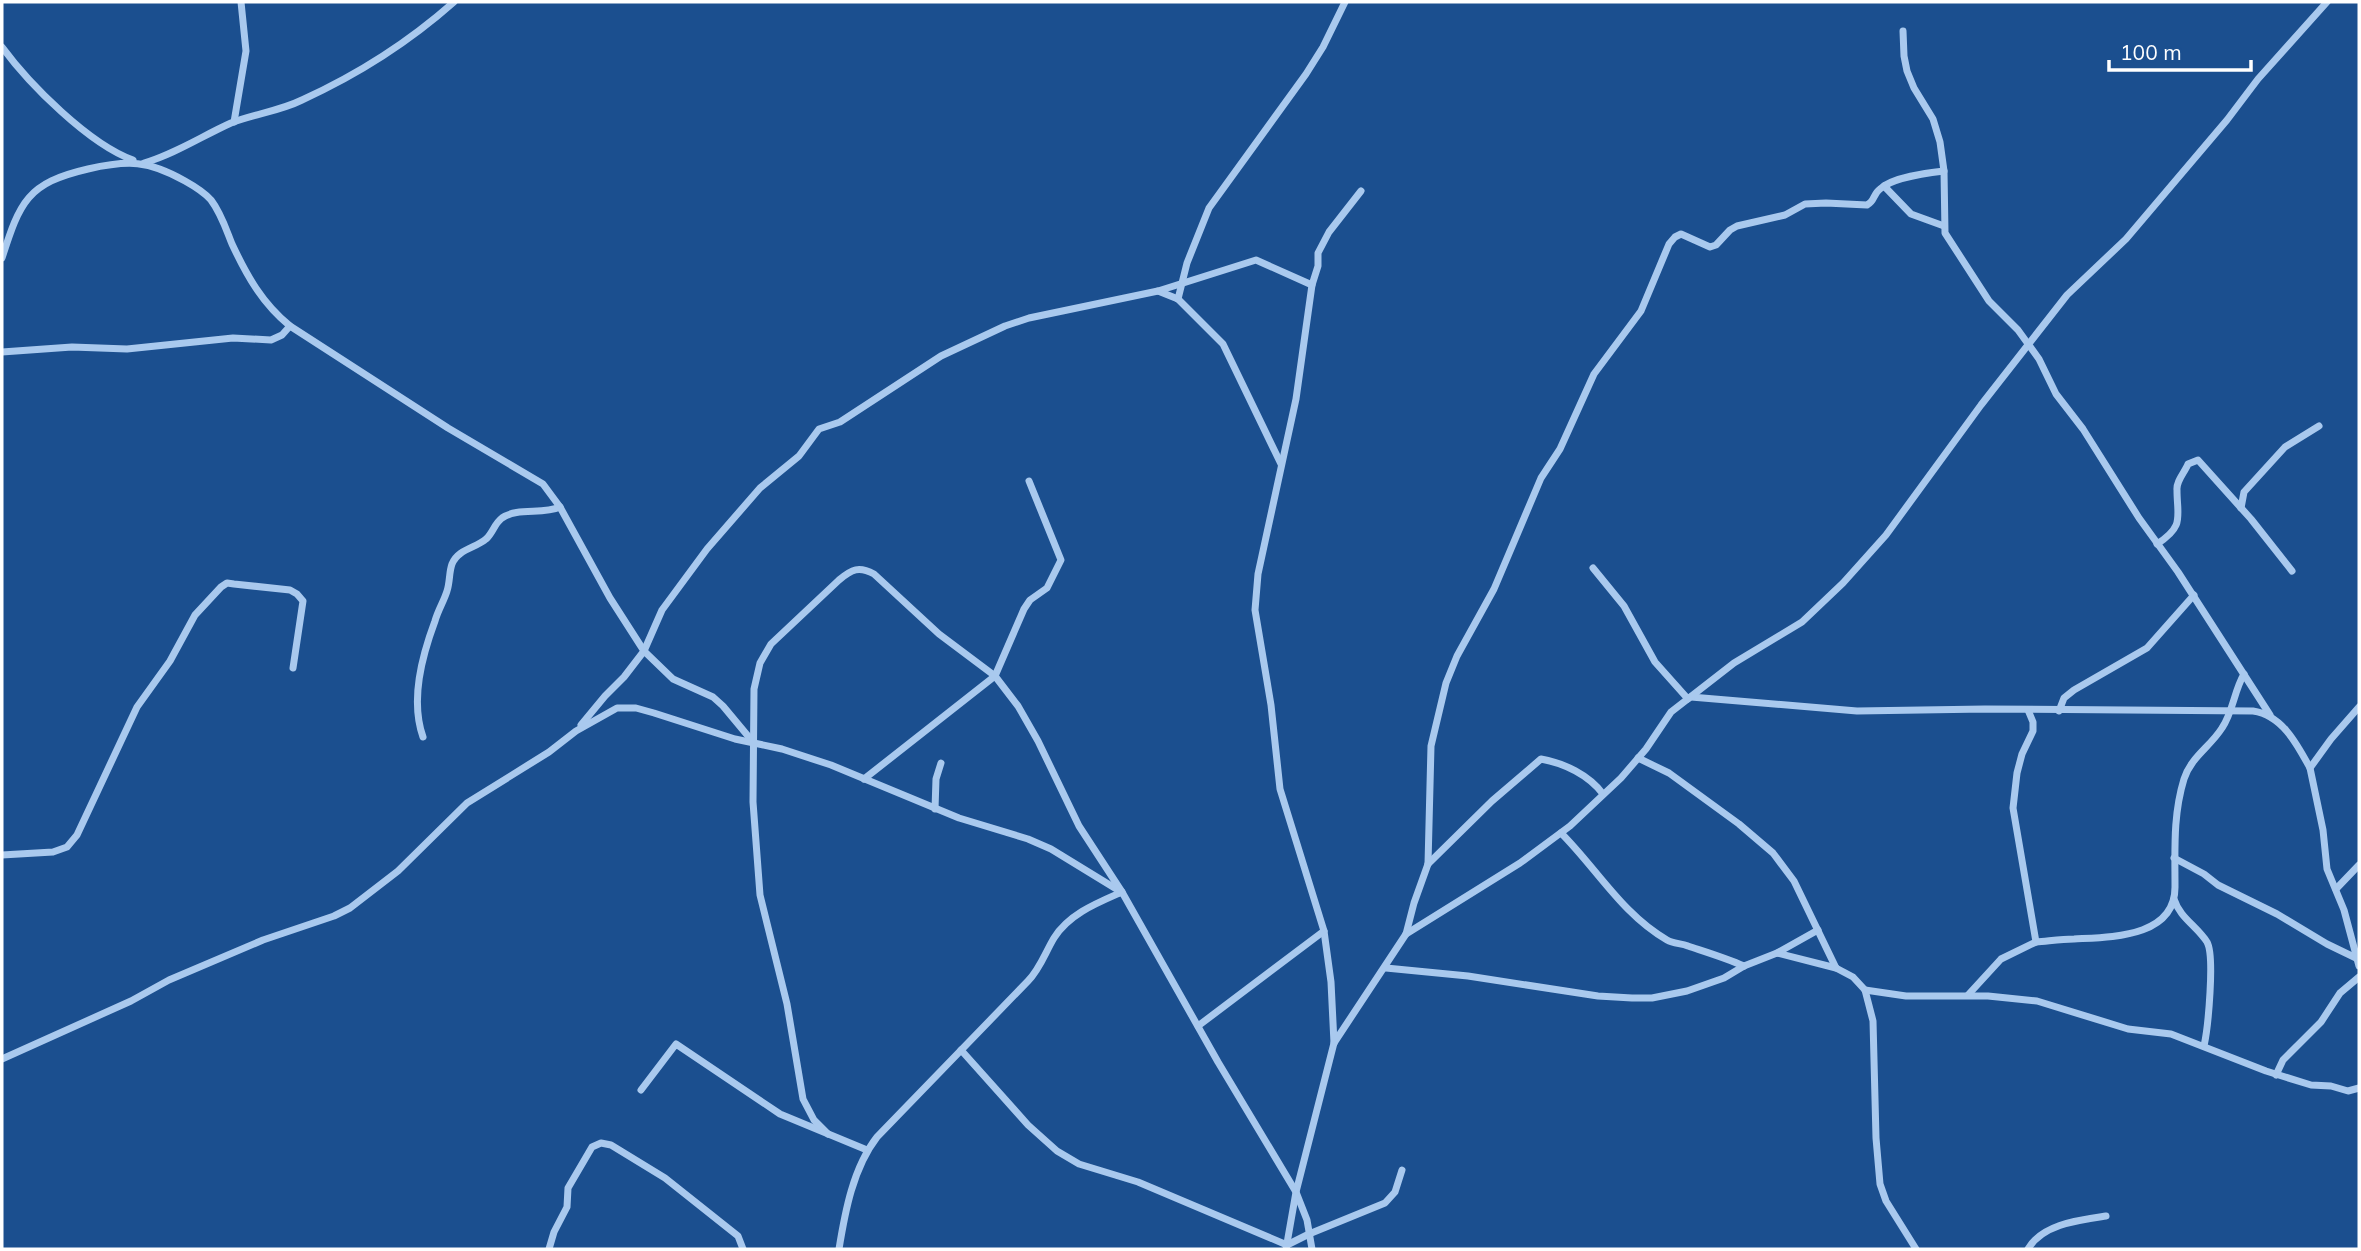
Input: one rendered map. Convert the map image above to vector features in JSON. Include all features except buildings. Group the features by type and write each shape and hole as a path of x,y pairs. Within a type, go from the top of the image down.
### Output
{"street":[{"path":"234,122 246,51 241,2"},
{"path":"2,258 18,211 44,184 58,176 117,163 143,163 161,158 234,122 302,101 405,42 454,2"},
{"path":"1178,299 1180,284 1209,208 1306,74 1345,2"},
{"path":"1406,934 1520,863 1561,833 1638,758 1667,716 1761,645 1802,622 1857,569 1886,535 2027,344 2074,287 2126,239 2227,120 2258,79 2327,2"},
{"path":"1903,31 1907,71 1937,128 1944,171 1944,226 1948,239 1989,301 2018,330 2042,364 2056,394 2083,429 2157,544 2194,595 2270,715 2289,734 2310,768 2323,830 2327,869 2344,910 2358,962"},
{"path":"2,47 74,121 110,150 166,170 197,188 211,200 245,273 272,311 290,326 448,428 543,484 560,507 643,650 673,679 713,697 753,743"},
{"path":"1334,1043 1406,934 1428,864 1432,746 1446,683 1457,656 1494,589 1541,478 1560,449 1594,374 1641,311 1669,244 1681,234 1710,247 1716,245 1737,226 1785,215 1805,205 1867,205 1884,186 1913,176 1944,171"},
{"path":"1884,186 1911,214 1944,226"},
{"path":"1287,1247 1296,1192 1334,1043 1331,982 1324,931 1280,789 1271,705 1255,611 1258,573 1296,399 1312,285 1321,243 1361,191"},
{"path":"576,731 624,677 643,650 662,610 707,549 760,488 799,456 819,429 840,422 942,356 1029,317 1158,291 1256,260 1312,285"},
{"path":"1158,291 1178,299 1223,344 1282,464"},
{"path":"2,352 72,347 127,349 233,338 271,340 277,339 290,326"},
{"path":"2241,508 2244,492 2285,447 2319,426"},
{"path":"2157,544 2168,537 2177,523 2178,484 2192,461 2200,462 2292,570"},
{"path":"864,779 995,676 1024,609 1030,600 1047,588 1061,560 1029,481"},
{"path":"423,737 417,707 418,689 428,640 447,593 452,564 468,548 485,540 504,516 549,511 560,507"},
{"path":"828,1134 814,1120 803,1099 787,1004 760,895 754,816 754,690 760,663 771,644 850,570 862,568 874,574 939,634 995,676 1034,732 1079,826 1122,892 1296,1192 1303,1209 1312,1249"},
{"path":"1593,568 1624,606 1655,663 1689,698 1847,711 2230,710 2270,715"},
{"path":"2,855 53,852 67,848 77,835 137,707 170,661 195,615 227,583 290,590 303,601 293,668"},
{"path":"2059,711 2064,698 2074,690 2147,648 2194,595"},
{"path":"2204,1046 2210,977 2209,947 2178,911 2174,898 2174,839 2183,781 2191,763 2218,734 2244,674"},
{"path":"2310,768 2359,707"},
{"path":"2,1059 131,1001 169,980 350,908 398,871 467,803 550,752 576,731 617,708 636,709 753,743 782,748 831,765 935,808 1051,849 1122,892"},
{"path":"2028,710 2033,731 2017,773 2013,808 2036,942"},
{"path":"1638,758 1669,773 1721,810 1781,862 1794,881 1836,968"},
{"path":"1428,864 1492,801 1541,759 1585,776 1592,780 1603,794"},
{"path":"935,808 936,779 941,763"},
{"path":"1561,833 1609,890 1642,923 1670,942 1744,966"},
{"path":"2174,858 2358,962"},
{"path":"2336,889 2359,865"},
{"path":"839,1249 850,1197 867,1150 1035,974 1055,936 1070,919 1092,905 1122,892"},
{"path":"1968,995 2001,960 2036,942 2104,938 2144,930 2162,918 2174,898"},
{"path":"1386,968 1468,976 1598,996 1642,998 1687,991 1724,978 1818,930"},
{"path":"1198,1026 1324,931"},
{"path":"1777,953 1836,968 1860,983 1865,990 1873,1020 1880,1184 1886,1201 1916,1249"},
{"path":"2276,1075 2283,1060 2321,1022 2340,993 2359,977"},
{"path":"1865,990 1906,996 1968,995 2037,1001 2136,1031 2171,1034 2276,1075 2311,1085 2327,1085 2348,1091 2359,1088"},
{"path":"640,1090 676,1044 780,1114 867,1150"},
{"path":"961,1050 1028,1125 1056,1151 1079,1164 1138,1182 1287,1247"},
{"path":"549,1249 554,1232 567,1207 568,1188 592,1147 601,1143 611,1145 665,1178 738,1236 743,1249"},
{"path":"1287,1247 1309,1234 1390,1199 1402,1170"},
{"path":"2028,1249 2043,1233 2073,1222 2106,1216"}]}
